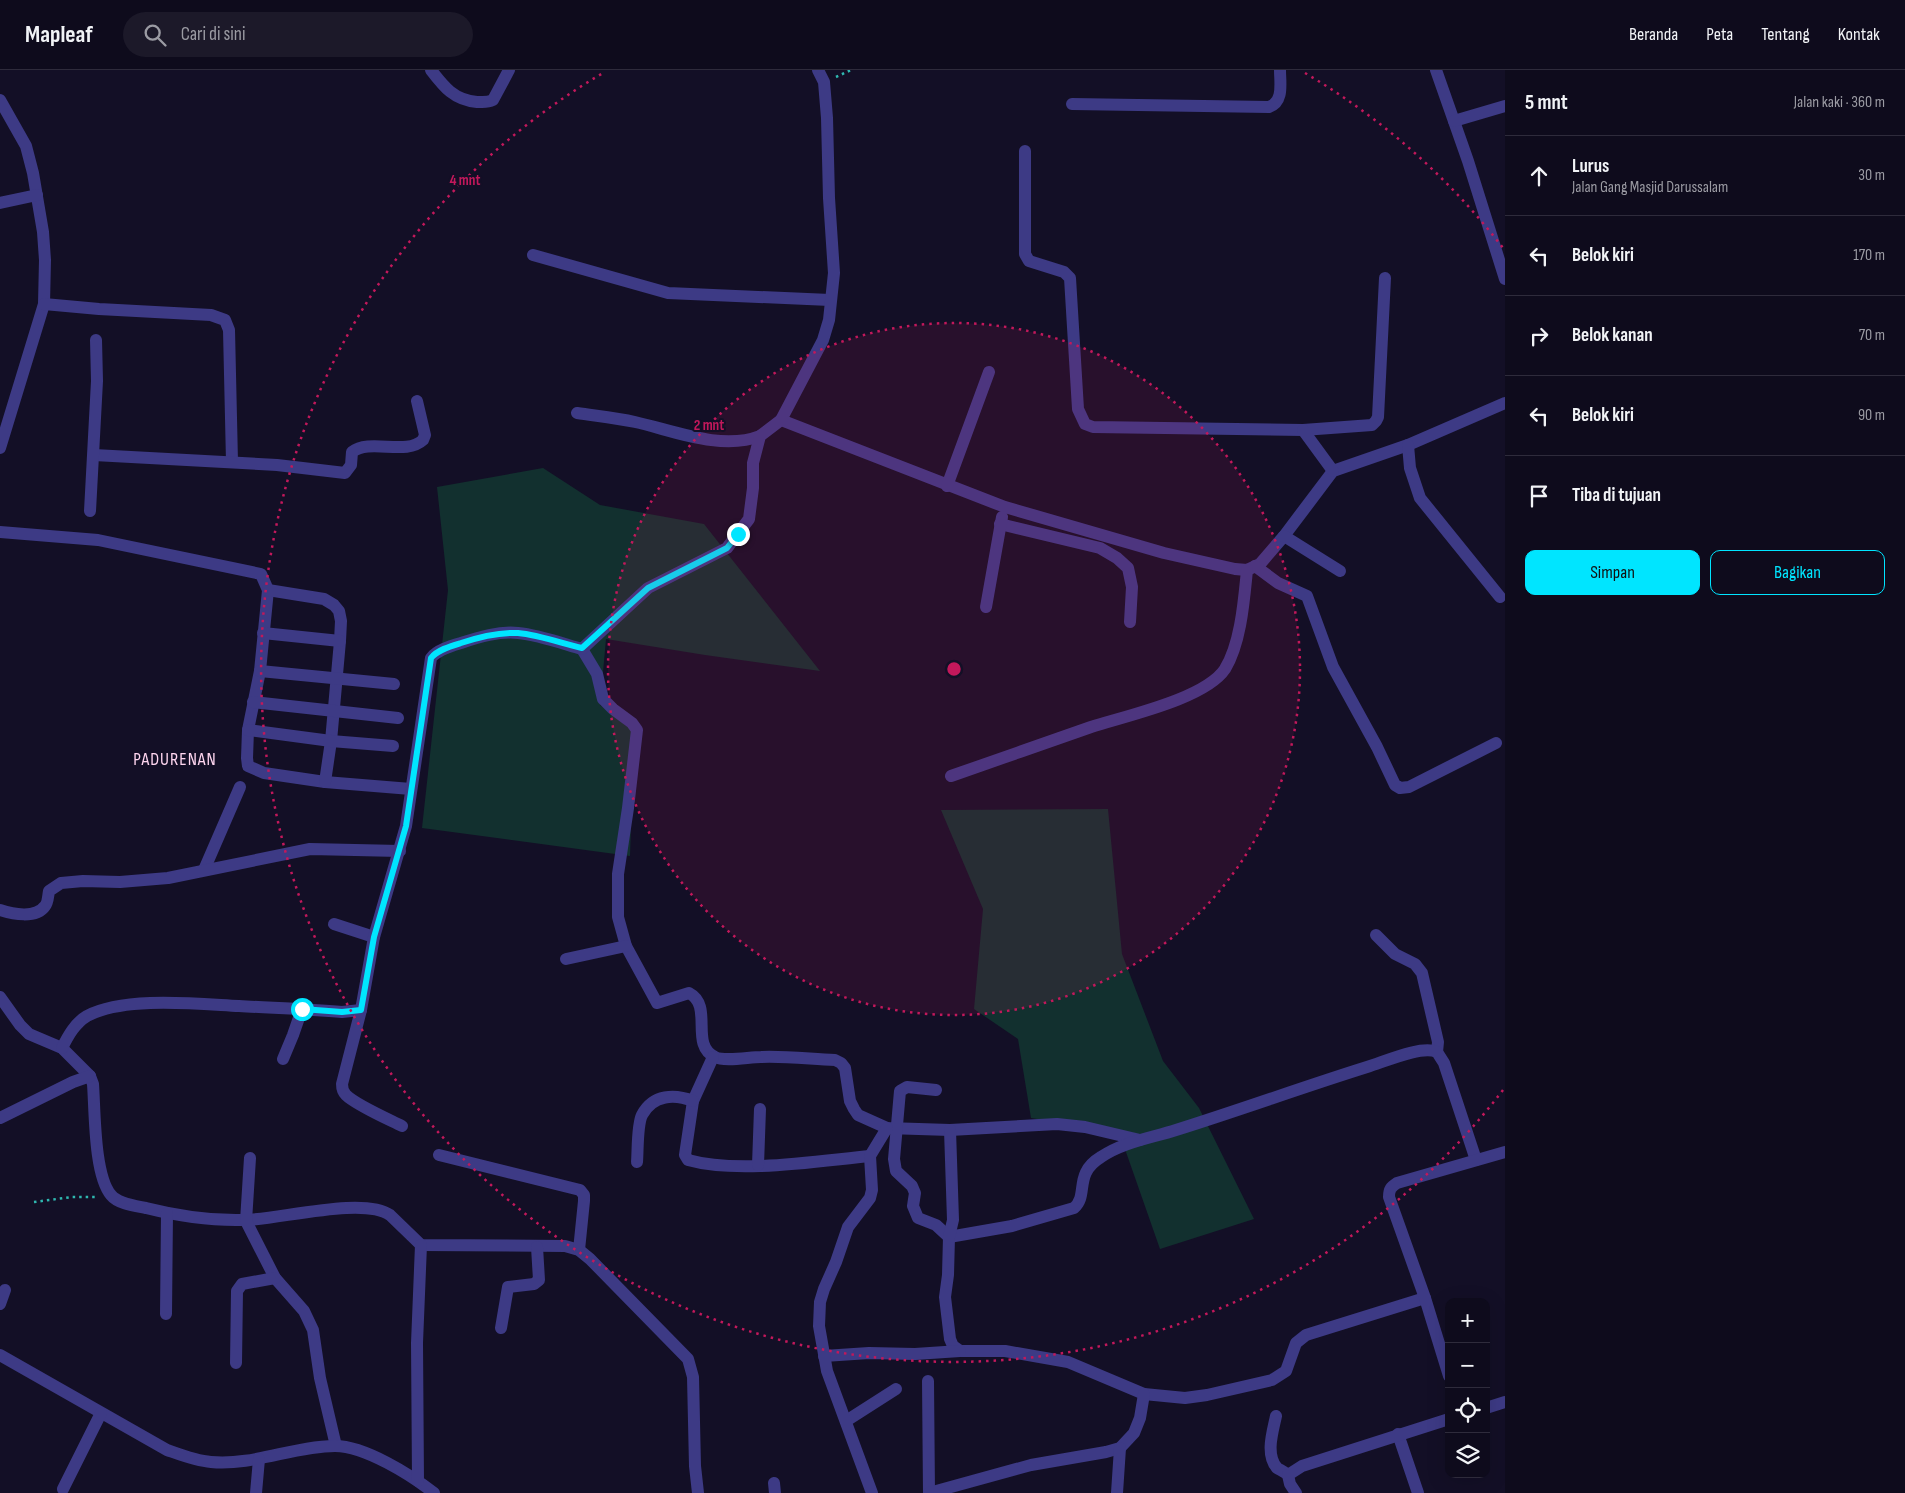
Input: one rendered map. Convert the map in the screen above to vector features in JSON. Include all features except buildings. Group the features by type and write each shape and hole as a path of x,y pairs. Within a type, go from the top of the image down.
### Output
{"street":[{"path":"432,70 452,94 470,101 485,103 493,100 509,70"},
{"path":"578,413 636,422 682,436 701,439 745,440 760,436 781,420 823,340 830,320 830,300 834,272 829,198 827,118 824,82 818,70"},
{"path":"1072,104 1269,107 1275,105 1278,100 1280,70"},
{"path":"1436,70 1505,279"},
{"path":"0,100 26,146 37,195 45,260 44,304 0,448"},
{"path":"1454,122 1505,106"},
{"path":"1025,151 1025,254 1029,261 1064,272 1070,278 1078,409 1085,424 1093,427 1303,430 1372,424 1376,422 1379,407 1385,278"},
{"path":"0,203 37,195"},
{"path":"532,255 668,293 830,300"},
{"path":"44,304 211,315 225,320 229,330 232,462"},
{"path":"90,511 97,381 96,340"},
{"path":"947,486 990,372"},
{"path":"94,455 277,465 344,473 351,465 354,449 362,447 412,446 423,440 425,435 417,401"},
{"path":"781,420 1005,507 1164,553 1234,569 1251,568 1260,564 1284,536 1333,471 1408,445 1505,403"},
{"path":"1303,430 1333,471"},
{"path":"582,648 648,588 727,548 749,519 754,488 754,463 760,436"},
{"path":"1408,445 1410,468 1420,498 1500,597"},
{"path":"986,607 1000,524 1005,507"},
{"path":"1000,524 1100,548 1117,558 1128,568 1132,587 1130,622"},
{"path":"0,532 98,540 261,574 268,590 260,672 248,730 246,758 248,766 264,773 325,782 411,789"},
{"path":"1284,536 1340,571"},
{"path":"1251,568 1307,596 1333,667 1377,747 1395,785 1400,788 1409,787 1496,743"},
{"path":"951,776 1091,727 1167,705 1204,686 1224,670 1234,651 1251,568"},
{"path":"268,590 324,599 334,605 339,611 341,621 340,641 331,740 325,782"},
{"path":"263,632 340,641"},
{"path":"402,1126 368,1109 346,1095 343,1090 343,1077 361,1010 374,937 406,826 431,658 434,654 453,645 480,637 518,633 582,648 597,674 603,699 632,723 636,730 630,799 618,874 618,917 626,946 657,1003 689,993 698,1000 702,1012 702,1036 705,1047 713,1056 722,1059 762,1056 834,1060 841,1063 845,1068 850,1102 858,1115 891,1129 950,1130 1057,1124 1085,1127 1140,1140"},
{"path":"260,672 394,684"},
{"path":"254,702 398,718"},
{"path":"248,730 393,746"},
{"path":"204,870 240,787"},
{"path":"0,910 7,913 27,914 39,912 46,906 49,891 61,883 83,881 120,882 168,878 310,849 400,851"},
{"path":"334,924 374,937"},
{"path":"1376,935 1396,954 1415,964 1422,973 1438,1042 1437,1052 1447,1071 1476,1160"},
{"path":"566,959 626,946"},
{"path":"0,997 20,1025 29,1034 62,1048 90,1076 93,1084 99,1162 104,1184 112,1196 125,1203 167,1213 206,1219 246,1220 352,1208 375,1210 390,1214 421,1245 564,1246 579,1250 628,1296 688,1359 693,1377 695,1466 698,1493"},
{"path":"62,1048 71,1030 87,1016 111,1008 143,1004 186,1004 342,1012 361,1010"},
{"path":"283,1059 302,1009"},
{"path":"949,1237 1012,1226 1074,1208 1080,1201 1084,1173 1094,1162 1103,1155 1140,1140 1174,1131 1412,1053 1428,1050 1437,1052"},
{"path":"713,1056 693,1102 686,1158 701,1164 758,1165 870,1156"},
{"path":"0,1118 73,1082 90,1076"},
{"path":"936,1090 907,1087 900,1091 891,1129 896,1171 912,1186 915,1194 913,1206 918,1218 936,1225 949,1237"},
{"path":"636,1162 641,1116 647,1108 661,1097 681,1097 693,1102"},
{"path":"758,1165 760,1109"},
{"path":"872,1493 827,1371 819,1326 820,1302 848,1227 870,1198 872,1190 870,1156 891,1129"},
{"path":"950,1130 953,1220 949,1237 945,1298 950,1339 953,1346 960,1352"},
{"path":"1445,1363 1425,1298 1392,1206 1389,1191 1391,1186 1397,1183 1505,1152"},
{"path":"438,1155 580,1190 584,1195 584,1201 579,1250"},
{"path":"250,1158 246,1220 275,1278 304,1311 313,1330 320,1378 336,1446"},
{"path":"166,1314 167,1213"},
{"path":"418,1481 417,1343 421,1245"},
{"path":"501,1328 507,1288 509,1286 534,1284 539,1280 537,1247"},
{"path":"236,1363 237,1291 242,1284 275,1278"},
{"path":"0,1304 5,1290"},
{"path":"824,1356 869,1353 915,1354 1006,1351 1068,1362 1144,1394 1185,1398 1207,1395 1272,1380 1286,1371 1296,1343 1306,1335 1425,1298"},
{"path":"0,1355 167,1450 188,1457 210,1462 229,1462 336,1446 362,1452 381,1460 418,1481 434,1493"},
{"path":"928,1381 929,1493 1031,1465 1120,1448 1134,1433 1140,1418 1144,1394"},
{"path":"846,1421 896,1389"},
{"path":"1490,1407 1505,1402"},
{"path":"63,1489 101,1413"},
{"path":"1276,1416 1271,1440 1272,1457 1277,1467 1288,1475 1290,1484 1296,1493"},
{"path":"1288,1475 1302,1466 1445,1420"},
{"path":"1398,1434 1418,1493"},
{"path":"1117,1493 1120,1448"},
{"path":"256,1493 259,1459"}],"path":[{"path":"34,1202 72,1197 112,1196"}],"green space":[{"path":"543,468 600,505 704,524 820,671 606,639 600,705 634,732 630,856 422,828 448,590 437,487"},
{"path":"1108,809 1122,954 1163,1061 1199,1108 1254,1219 1160,1249 1119,1132 1031,1118 1018,1039 974,1009 983,909 941,810"}],"district":[{"name":"PADURENAN","path":"175,759"}],"route":[{"path":"302,1009 342,1012 361,1010 374,937 406,826 431,658 434,654 453,645 480,637 504,633 518,633 582,648 648,588 727,548 738,534"}]}
